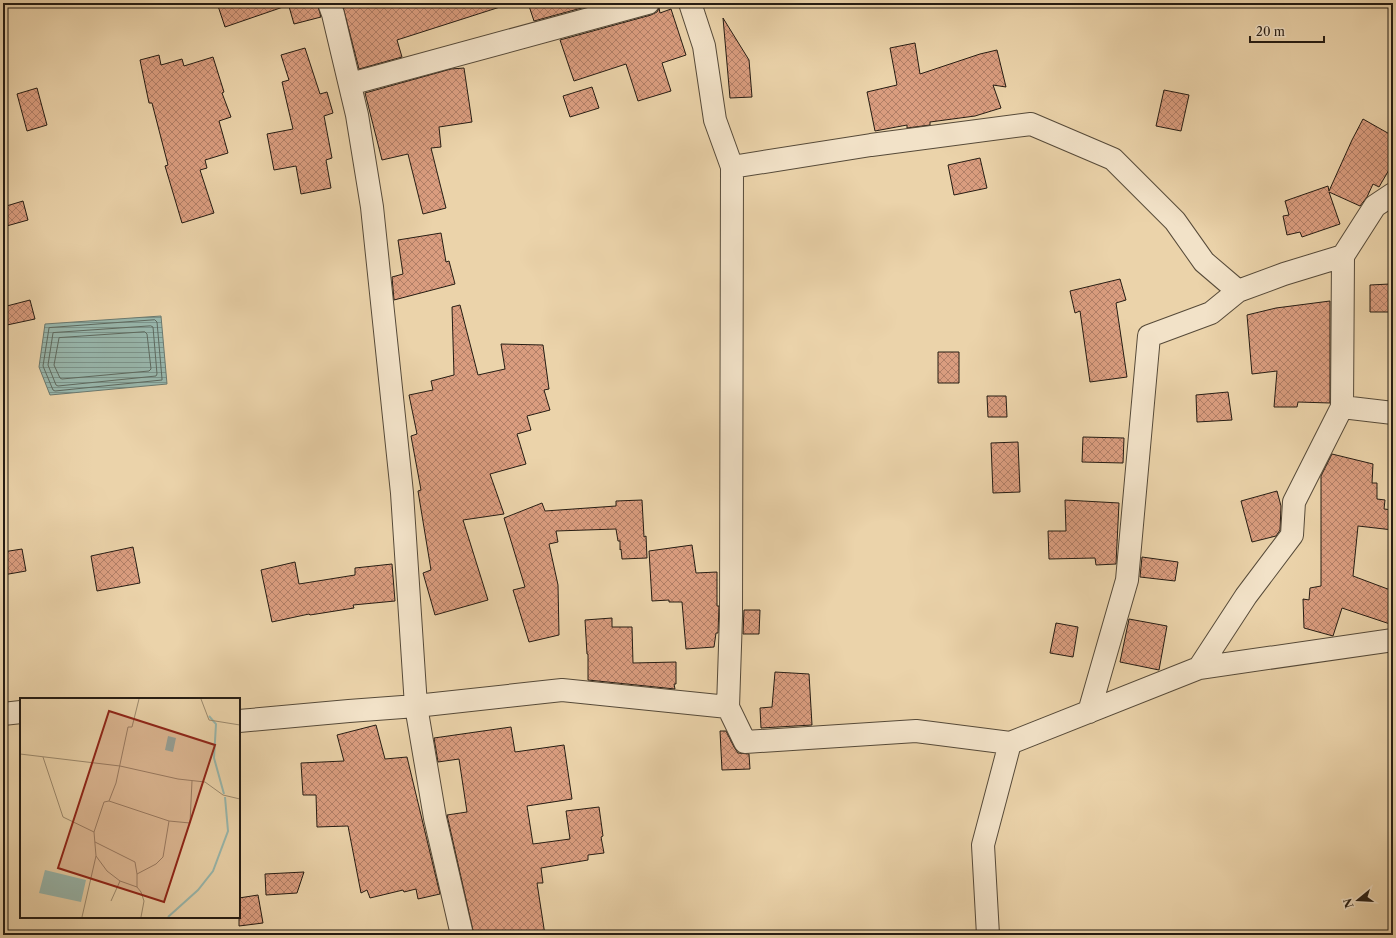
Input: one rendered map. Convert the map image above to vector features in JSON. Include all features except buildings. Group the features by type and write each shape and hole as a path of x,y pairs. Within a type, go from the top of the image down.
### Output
{"street":[{"path":"329,3 333,14 357,115 372,207 402,494 416,706 435,818 462,935"},
{"path":"350,84 648,3"},
{"path":"690,3 704,46 715,120 732,167 731,616 728,707 745,742 916,731 1010,743 1199,668 1393,640"},
{"path":"732,167 871,145 1031,124 1113,159 1175,221 1204,262 1238,291"},
{"path":"1199,668 1246,596 1292,535 1294,502 1342,407 1343,256 1375,206 1393,194"},
{"path":"1089,712 1127,580 1149,336 1211,314 1238,291 1284,274 1343,256"},
{"path":"1342,407 1393,413"},
{"path":"240,721 416,706 562,690 728,707"},
{"path":"3,714 20,712"},
{"path":"988,935 983,845 1010,743"}],"water":[{"path":"161,316 167,384 50,395 39,367 45,324"}]}
